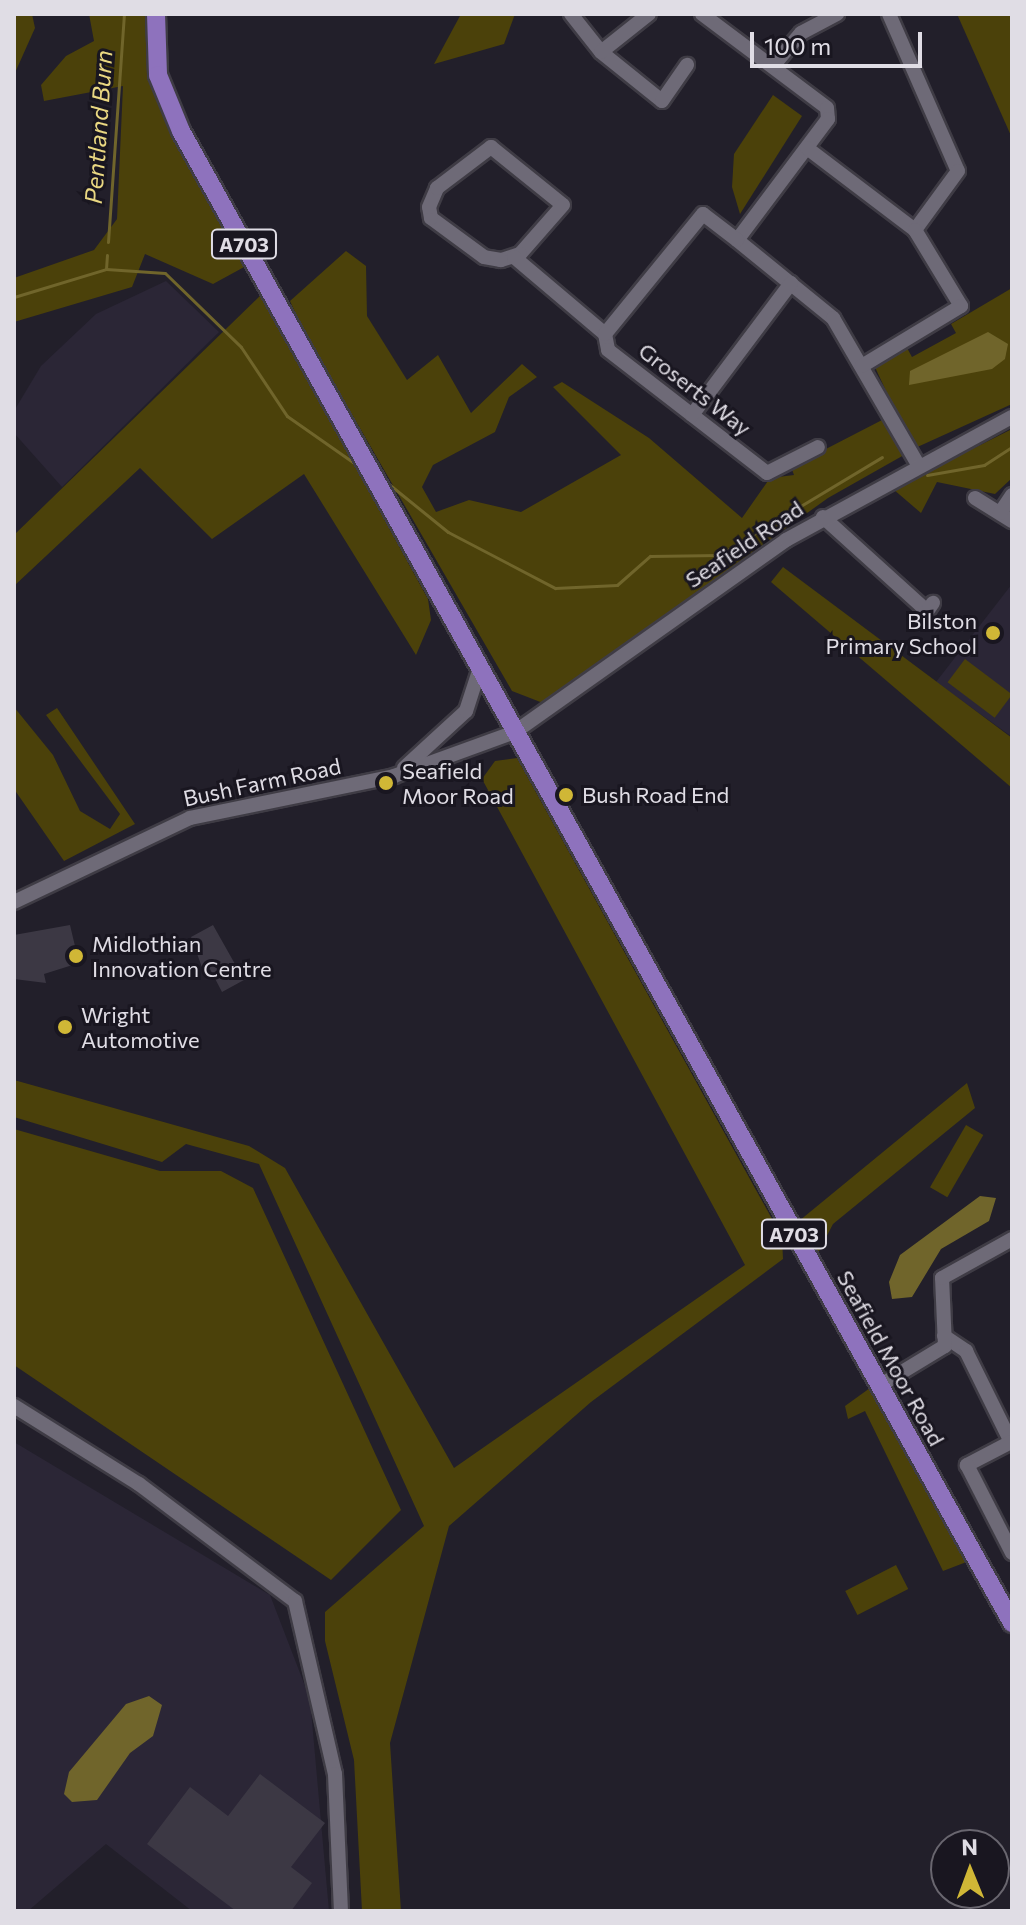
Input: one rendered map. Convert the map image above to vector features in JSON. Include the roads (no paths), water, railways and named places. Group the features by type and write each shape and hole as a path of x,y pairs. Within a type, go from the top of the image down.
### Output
{"main road":[{"name":"Seafield Moor Road","path":"156,14 158,75 181,131 1012,1623"}],"street":[{"path":"571,14 601,52 662,101 687,65"},
{"path":"601,52 649,14"},
{"path":"702,14 773,66 829,113 807,148 737,240"},
{"path":"773,66 801,33 837,14"},
{"path":"889,14 958,171 915,230"},
{"path":"491,147 563,205 514,257 484,257 429,213 437,188 491,147"},
{"path":"807,148 915,230 962,309 862,366"},
{"path":"605,334 703,214 833,318 917,463"},
{"name":"Groserts Way","path":"514,257 605,334 608,350 767,473 818,447"},
{"path":"692,415 791,283"},
{"name":"Seafield Road","path":"515,732 823,517 917,463 1012,417"},
{"path":"975,498 1006,517 1012,495"},
{"path":"823,517 927,611"},
{"name":"Bush Farm Road","path":"394,776 458,721 477,691 480,668"},
{"name":"Bush Farm Road","path":"14,902 190,818 394,776 515,732"},
{"path":"879,1386 945,1346 942,1278 1012,1239"},
{"path":"944,1336 966,1351 1011,1442 967,1465 1012,1553"},
{"path":"14,1406 139,1484 295,1601 335,1774 341,1911"}],"waterway":[{"name":"Pentland Burn","path":"108,242 124,14"},
{"name":"Pentland Burn","path":"106,269 107,255"},
{"path":"14,297 106,269 165,273 241,347 287,416 357,465"},
{"path":"927,475 984,465 1012,447"},
{"path":"385,481 448,532 555,588 617,585 650,556 719,555 882,457"}],"place":[{"name":"Bilston Primary School","path":"993,633"},
{"name":"Seafield Moor Road","path":"386,783"},
{"name":"Bush Road End","path":"566,795"},
{"name":"Midlothian Innovation Centre","path":"76,956"},
{"name":"Wright Automotive","path":"65,1027"}]}
